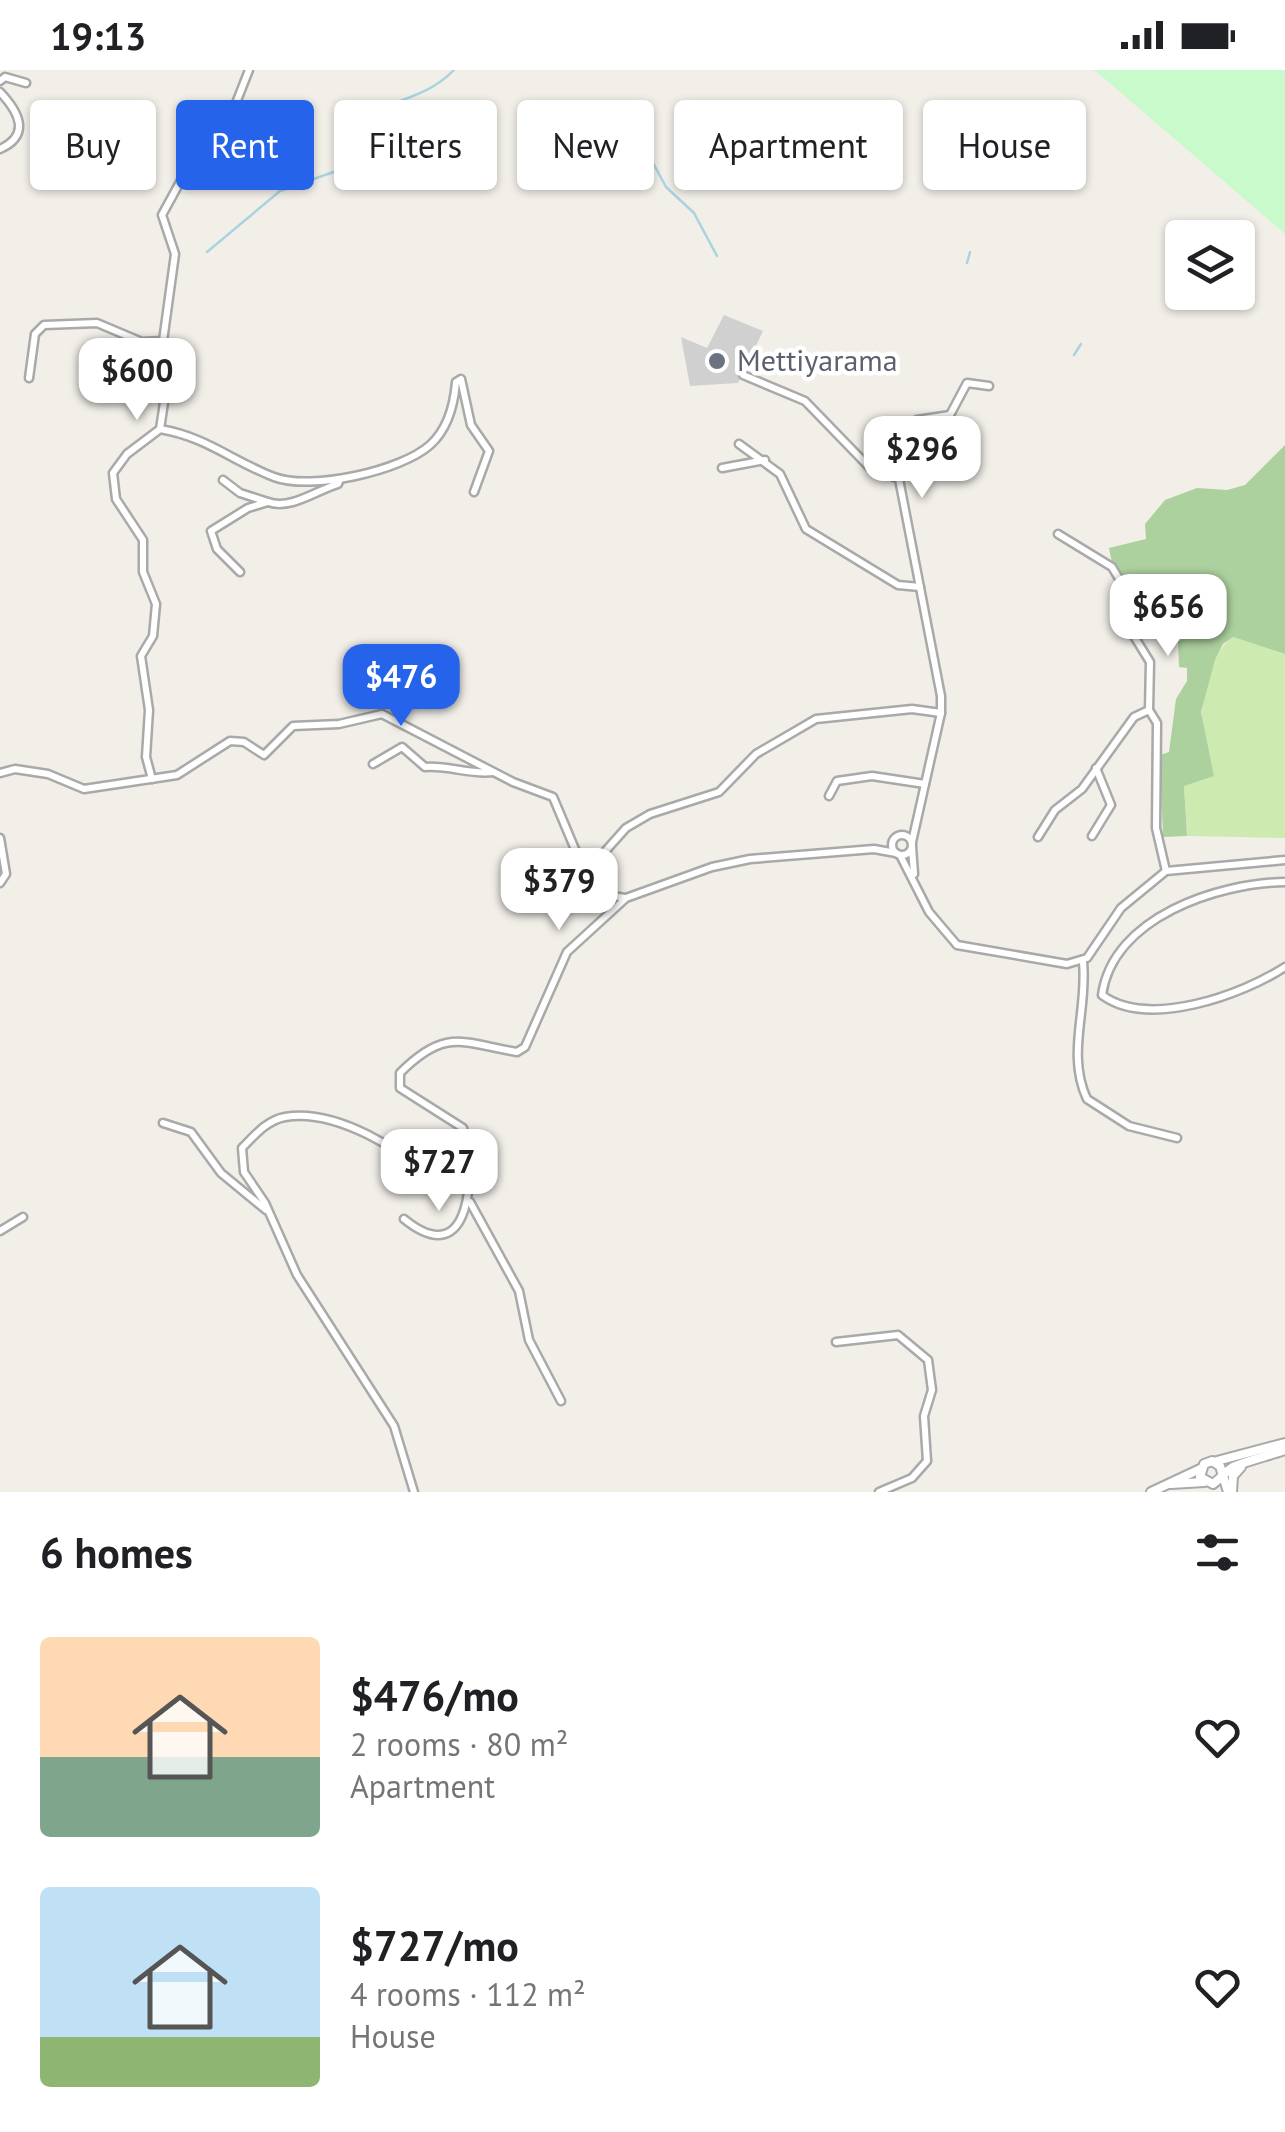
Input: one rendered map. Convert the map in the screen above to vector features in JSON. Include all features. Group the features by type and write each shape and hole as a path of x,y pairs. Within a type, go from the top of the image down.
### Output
{"street":[{"path":"152,779 146,757 149,710 141,656 152,636 156,604 143,572 139,528 116,499 113,472 127,454 160,429 167,383 163,341 175,254 162,223 164,206 191,162 227,126 249,70"},
{"path":"0,81 5,77 26,83"},
{"path":"0,92 16,111 20,126 15,139 0,149"},
{"path":"29,378 36,334 44,325 97,323 142,342 163,341"},
{"path":"743,374 805,401 869,467 900,479"},
{"path":"160,429 201,437 276,478 340,479 417,454 432,444 451,415 456,382 460,379 471,425 489,451 474,492"},
{"path":"914,875 912,845 941,713 900,479 906,444 917,420 950,415 967,383 989,386"},
{"path":"739,444 780,474 806,529 898,585 920,587"},
{"path":"722,468 765,460"},
{"path":"224,480 240,493 268,502 294,504 314,491 338,484 340,479"},
{"path":"240,572 217,549 210,531 248,508 268,502"},
{"path":"1058,534 1112,567 1121,582 1129,628 1145,648 1153,674 1150,710 1157,723 1156,828 1166,871"},
{"path":"584,875 626,828 650,814 718,792 756,754 816,719 912,709 941,713"},
{"path":"1038,837 1047,819 1082,790 1134,716 1150,710"},
{"path":"0,773 14,770 48,774 84,789 152,779 176,775 230,741 244,742 264,755 293,726 347,723 382,714 494,772 553,797 584,875 596,892 626,898"},
{"path":"373,764 402,747 425,767 446,764 474,772 494,772"},
{"path":"1092,836 1111,805 1096,768"},
{"path":"830,796 837,780 872,776 925,784"},
{"path":"919,812 892,847 914,875 929,912 962,947 1048,962 1083,962"},
{"path":"898,836 912,845"},
{"path":"874,849 898,836"},
{"path":"0,838 6,874 0,883"},
{"path":"561,1401 530,1340 519,1292 470,1202 463,1128 400,1088 400,1073 445,1042 474,1040 517,1052 524,1048 567,952 626,898 712,866 874,849 898,854 912,845"},
{"path":"1177,1138 1130,1126 1087,1099 1076,1060 1086,987 1083,962 1121,908 1166,871 1285,860"},
{"path":"1285,882 1225,889 1166,914 1128,945 1102,995 1133,1007 1193,1005 1244,990 1285,967"},
{"path":"414,1492 394,1426 297,1275 241,1166 242,1148 260,1130 286,1117 316,1119 386,1142 423,1166 438,1183 454,1185 468,1171"},
{"path":"162,1124 191,1132 221,1173 266,1210"},
{"path":"404,1219 421,1230 441,1233 458,1224 470,1202"},
{"path":"0,1231 23,1217"},
{"path":"836,1342 898,1335 928,1360 932,1390 924,1416 928,1461 912,1478 879,1492"},
{"path":"1151,1492 1214,1462 1285,1446"},
{"path":"1171,1484 1207,1483 1285,1446"},
{"path":"1214,1462 1221,1468 1228,1492"},
{"path":"1228,1492 1234,1476 1249,1462"},
{"path":"1200,1468 1207,1483 1228,1492"}],"shaded area":[{"name":"Mettiyarama","path":"724,315 763,331 738,383 690,386 681,337 707,348"}],"green space":[{"path":"1092,70 1285,70 1285,234 1098,73"},
{"path":"1285,445 1285,654 1233,637 1223,644 1201,712 1214,776 1184,786 1187,836 1163,837 1160,755 1169,752 1176,699 1187,681 1187,668 1179,667 1178,642 1193,631 1192,611 1176,581 1163,582 1143,615 1125,616 1109,548 1146,539 1145,524 1165,500 1197,488 1227,490 1245,485"},
{"path":"1233,637 1285,654 1285,838 1187,836 1184,785 1214,775 1202,726 1205,692 1215,660"}],"waterway":[{"path":"207,252 280,191 353,165 363,147 360,117 421,93 454,70"},
{"path":"654,165 666,187 694,213 717,256"},
{"path":"967,263 970,252"},
{"path":"1074,355 1081,344"}],"place":[{"name":"Mettiyarama","path":"717,361"}]}
